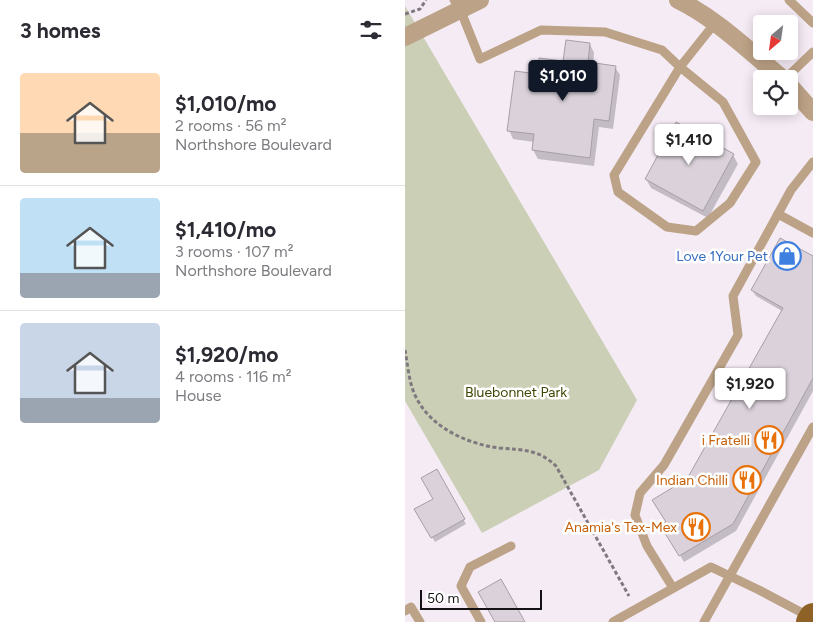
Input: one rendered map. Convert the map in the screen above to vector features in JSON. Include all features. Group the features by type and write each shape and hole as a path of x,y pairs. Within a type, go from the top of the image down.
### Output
{"street":[{"path":"405,37 457,5 480,0"},
{"path":"677,0 695,8 773,70"},
{"path":"798,95 813,112"}],"lane":[{"path":"789,0 813,23"},
{"path":"457,5 479,58 541,30 605,32 662,50 680,67 723,102 756,162 730,203 696,231 667,226 643,210 618,192 614,175 680,67 715,23"},
{"path":"794,70 813,52"},
{"path":"673,588 647,546 635,515 640,493 664,465 738,335 733,296 791,190 813,162"},
{"path":"778,214 813,233"},
{"path":"704,622 809,442 813,427"},
{"path":"481,622 461,586 470,567 511,546"},
{"path":"613,622 711,567 812,619"},
{"path":"405,611 411,607 419,622"}],"path":[{"path":"405,14 420,9 426,0"},
{"path":"405,350 417,399 436,423 455,434 487,446 527,451 545,456 556,466 629,596"}],"green space":[{"name":"Bluebonnet Park","path":"405,6 637,400 599,470 482,533 405,401"}],"building":[{"path":"566,40 590,43 588,62 616,66 609,121 594,119 590,158 532,150 534,134 507,131 515,71 537,74 539,58 563,61"},
{"path":"676,122 734,154 703,211 645,179"},
{"path":"780,238 813,256 813,378 733,524 679,556 660,525 666,522 652,500 687,479 783,308 751,290"},
{"path":"437,469 465,519 431,538 414,509 433,499 421,478"},
{"path":"501,579 525,622 495,622 478,592"}],"place":[{"name":"Love 1Your Pet","path":"787,256"},
{"name":"i Fratelli","path":"769,440"},
{"name":"Indian Chilli","path":"747,480"},
{"name":"Anamia's Tex-Mex","path":"696,527"}]}
